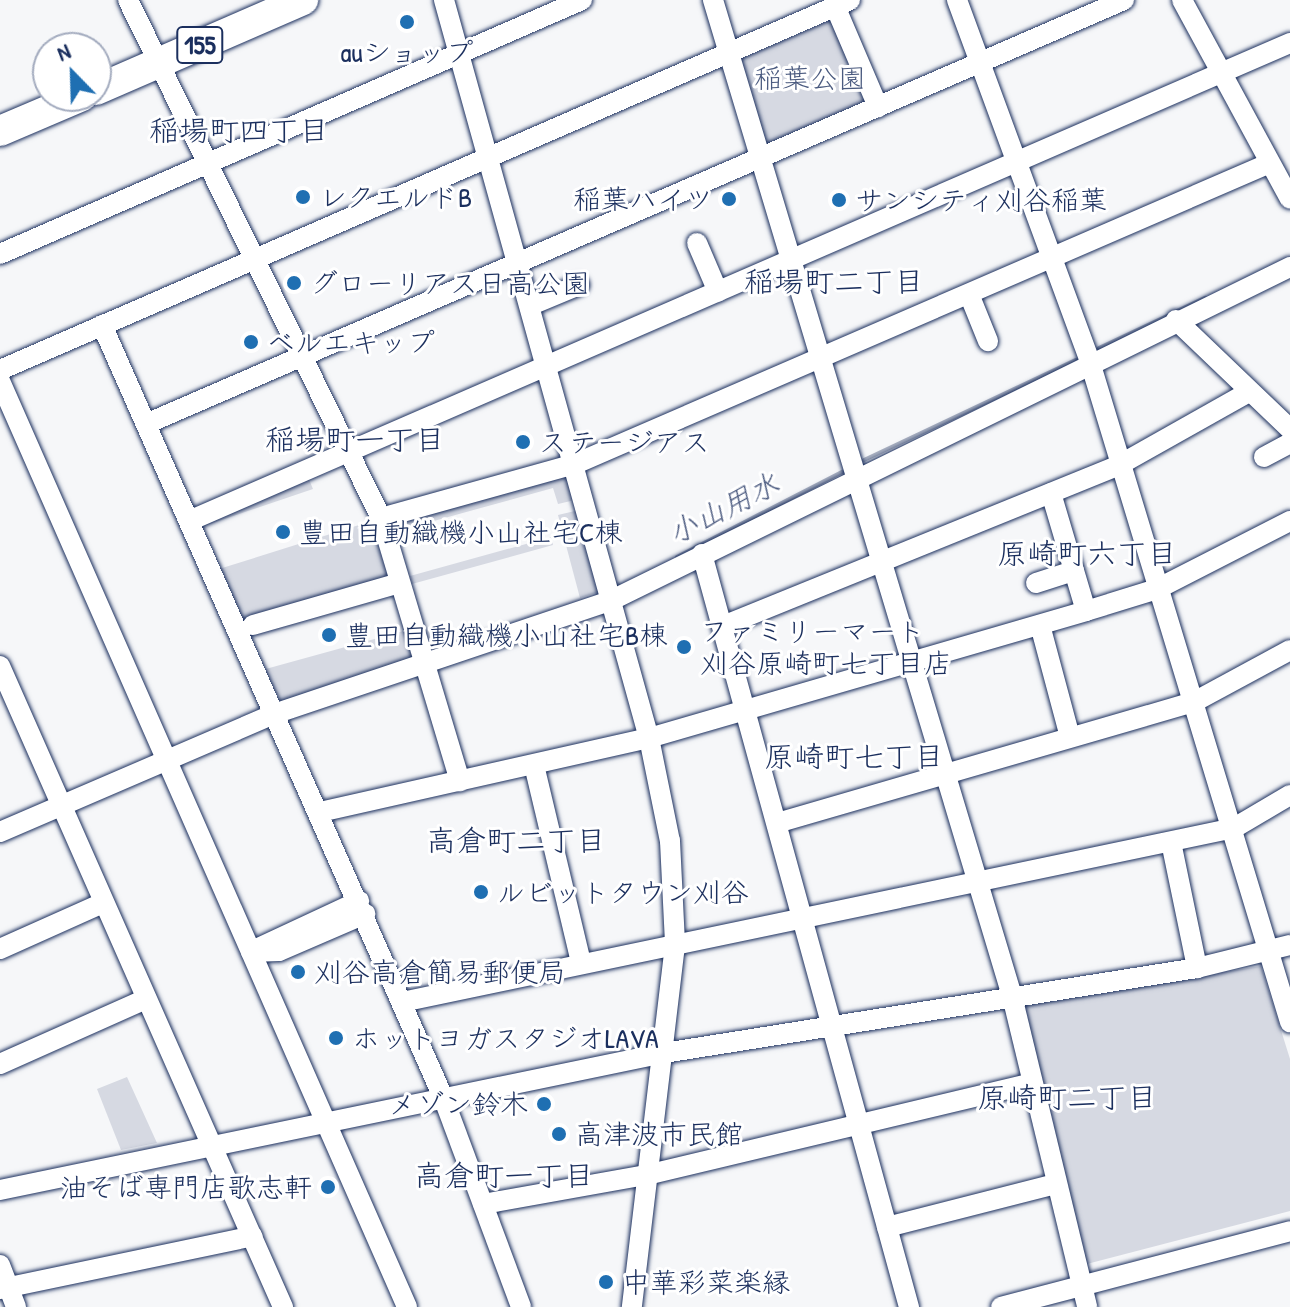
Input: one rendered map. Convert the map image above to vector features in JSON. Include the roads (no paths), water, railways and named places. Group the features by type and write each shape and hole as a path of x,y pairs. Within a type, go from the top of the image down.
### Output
{"highway":[{"name":"155","path":"112,80 263,0"},
{"name":"155","path":"112,68 153,56 303,0"},
{"path":"0,114 32,100"},
{"path":"0,131 45,112"}],"street":[{"path":"128,0 205,164 256,260 381,518 460,781"},
{"path":"444,0 491,156 612,600 649,738 670,841 675,945 651,1174 632,1307"},
{"path":"0,254 582,0"},
{"path":"713,0 1012,996 1084,1297"},
{"path":"957,0 1090,362 1157,589 1234,828 1290,1022"},
{"path":"146,424 980,63 1091,7 1124,0"},
{"path":"1182,0 1290,199"},
{"path":"0,370 843,3 878,107"},
{"path":"189,521 1290,43"},
{"path":"381,518 575,464 1270,163"},
{"path":"697,243 718,292"},
{"path":"0,832 274,714 612,600 857,475 1290,267"},
{"path":"531,305 579,285"},
{"path":"969,294 988,341"},
{"path":"1176,320 1290,429"},
{"path":"102,325 362,907 443,1097 521,1307"},
{"path":"0,381 407,1307"},
{"path":"723,626 1121,464 1249,392"},
{"path":"1264,457 1290,443"},
{"path":"1051,493 1086,611"},
{"path":"320,812 649,738 1040,625 1157,589 1289,523"},
{"path":"702,554 909,1307"},
{"path":"1036,583 1074,571"},
{"path":"253,625 399,583"},
{"path":"1040,625 1070,737"},
{"path":"777,823 1194,702 1290,650"},
{"path":"0,666 10,712 61,805 283,1307"},
{"path":"534,765 581,962"},
{"path":"402,1002 581,962 1234,828 1290,795"},
{"path":"1171,842 1197,968"},
{"path":"0,949 103,903"},
{"path":"251,952 362,907"},
{"path":"0,1190 664,1053 1197,968 1269,954 1290,945"},
{"path":"0,1064 146,999"},
{"path":"483,1204 651,1174 1032,1083"},
{"path":"887,1227 1056,1184"},
{"path":"1001,1307 1084,1297 1290,1231"},
{"path":"4,1288 253,1236"},
{"path":"0,1265 4,1288 16,1307"}],"waterway":[{"name":"小山用水","path":"1177,311 1205,298"},
{"name":"小山用水","path":"1099,348 1169,315"},
{"name":"小山用水","path":"864,460 1076,360"},
{"name":"小山用水","path":"677,557 842,472"}],"place":[{"name":"auショップ","path":"407,22"},
{"name":"レクエルドB","path":"303,197"},
{"name":"稲葉ハイツ","path":"729,199"},
{"name":"サンシティ刈谷稲葉","path":"839,200"},
{"name":"グローリアス日高公園","path":"294,283"},
{"name":"ベルエキップ","path":"251,342"},
{"name":"ステージアス","path":"523,442"},
{"name":"豊田自動織機小山社宅C棟","path":"283,532"},
{"name":"豊田自動織機小山社宅B棟","path":"329,635"},
{"name":"ファミリーマート 刈谷原崎町七丁目店","path":"684,647"},
{"name":"ルビットタウン刈谷","path":"481,892"},
{"name":"刈谷高倉簡易郵便局","path":"298,972"},
{"name":"ホットヨガスタジオLAVA","path":"336,1038"},
{"name":"メゾン鈴木","path":"544,1104"},
{"name":"高津波市民館","path":"559,1134"},
{"name":"油そば専門店歌志軒","path":"328,1187"},
{"name":"中華彩菜楽縁","path":"606,1282"}],"district":[{"name":"稲場町四丁目","path":"239,130"},
{"name":"稲場町二丁目","path":"834,281"},
{"name":"稲場町一丁目","path":"355,439"},
{"name":"原崎町六丁目","path":"1087,553"},
{"name":"原崎町七丁目","path":"854,756"},
{"name":"高倉町二丁目","path":"516,840"},
{"name":"原崎町二丁目","path":"1067,1097"},
{"name":"高倉町一丁目","path":"504,1175"}],"park label":[{"name":"稲葉公園","path":"810,78"}]}
